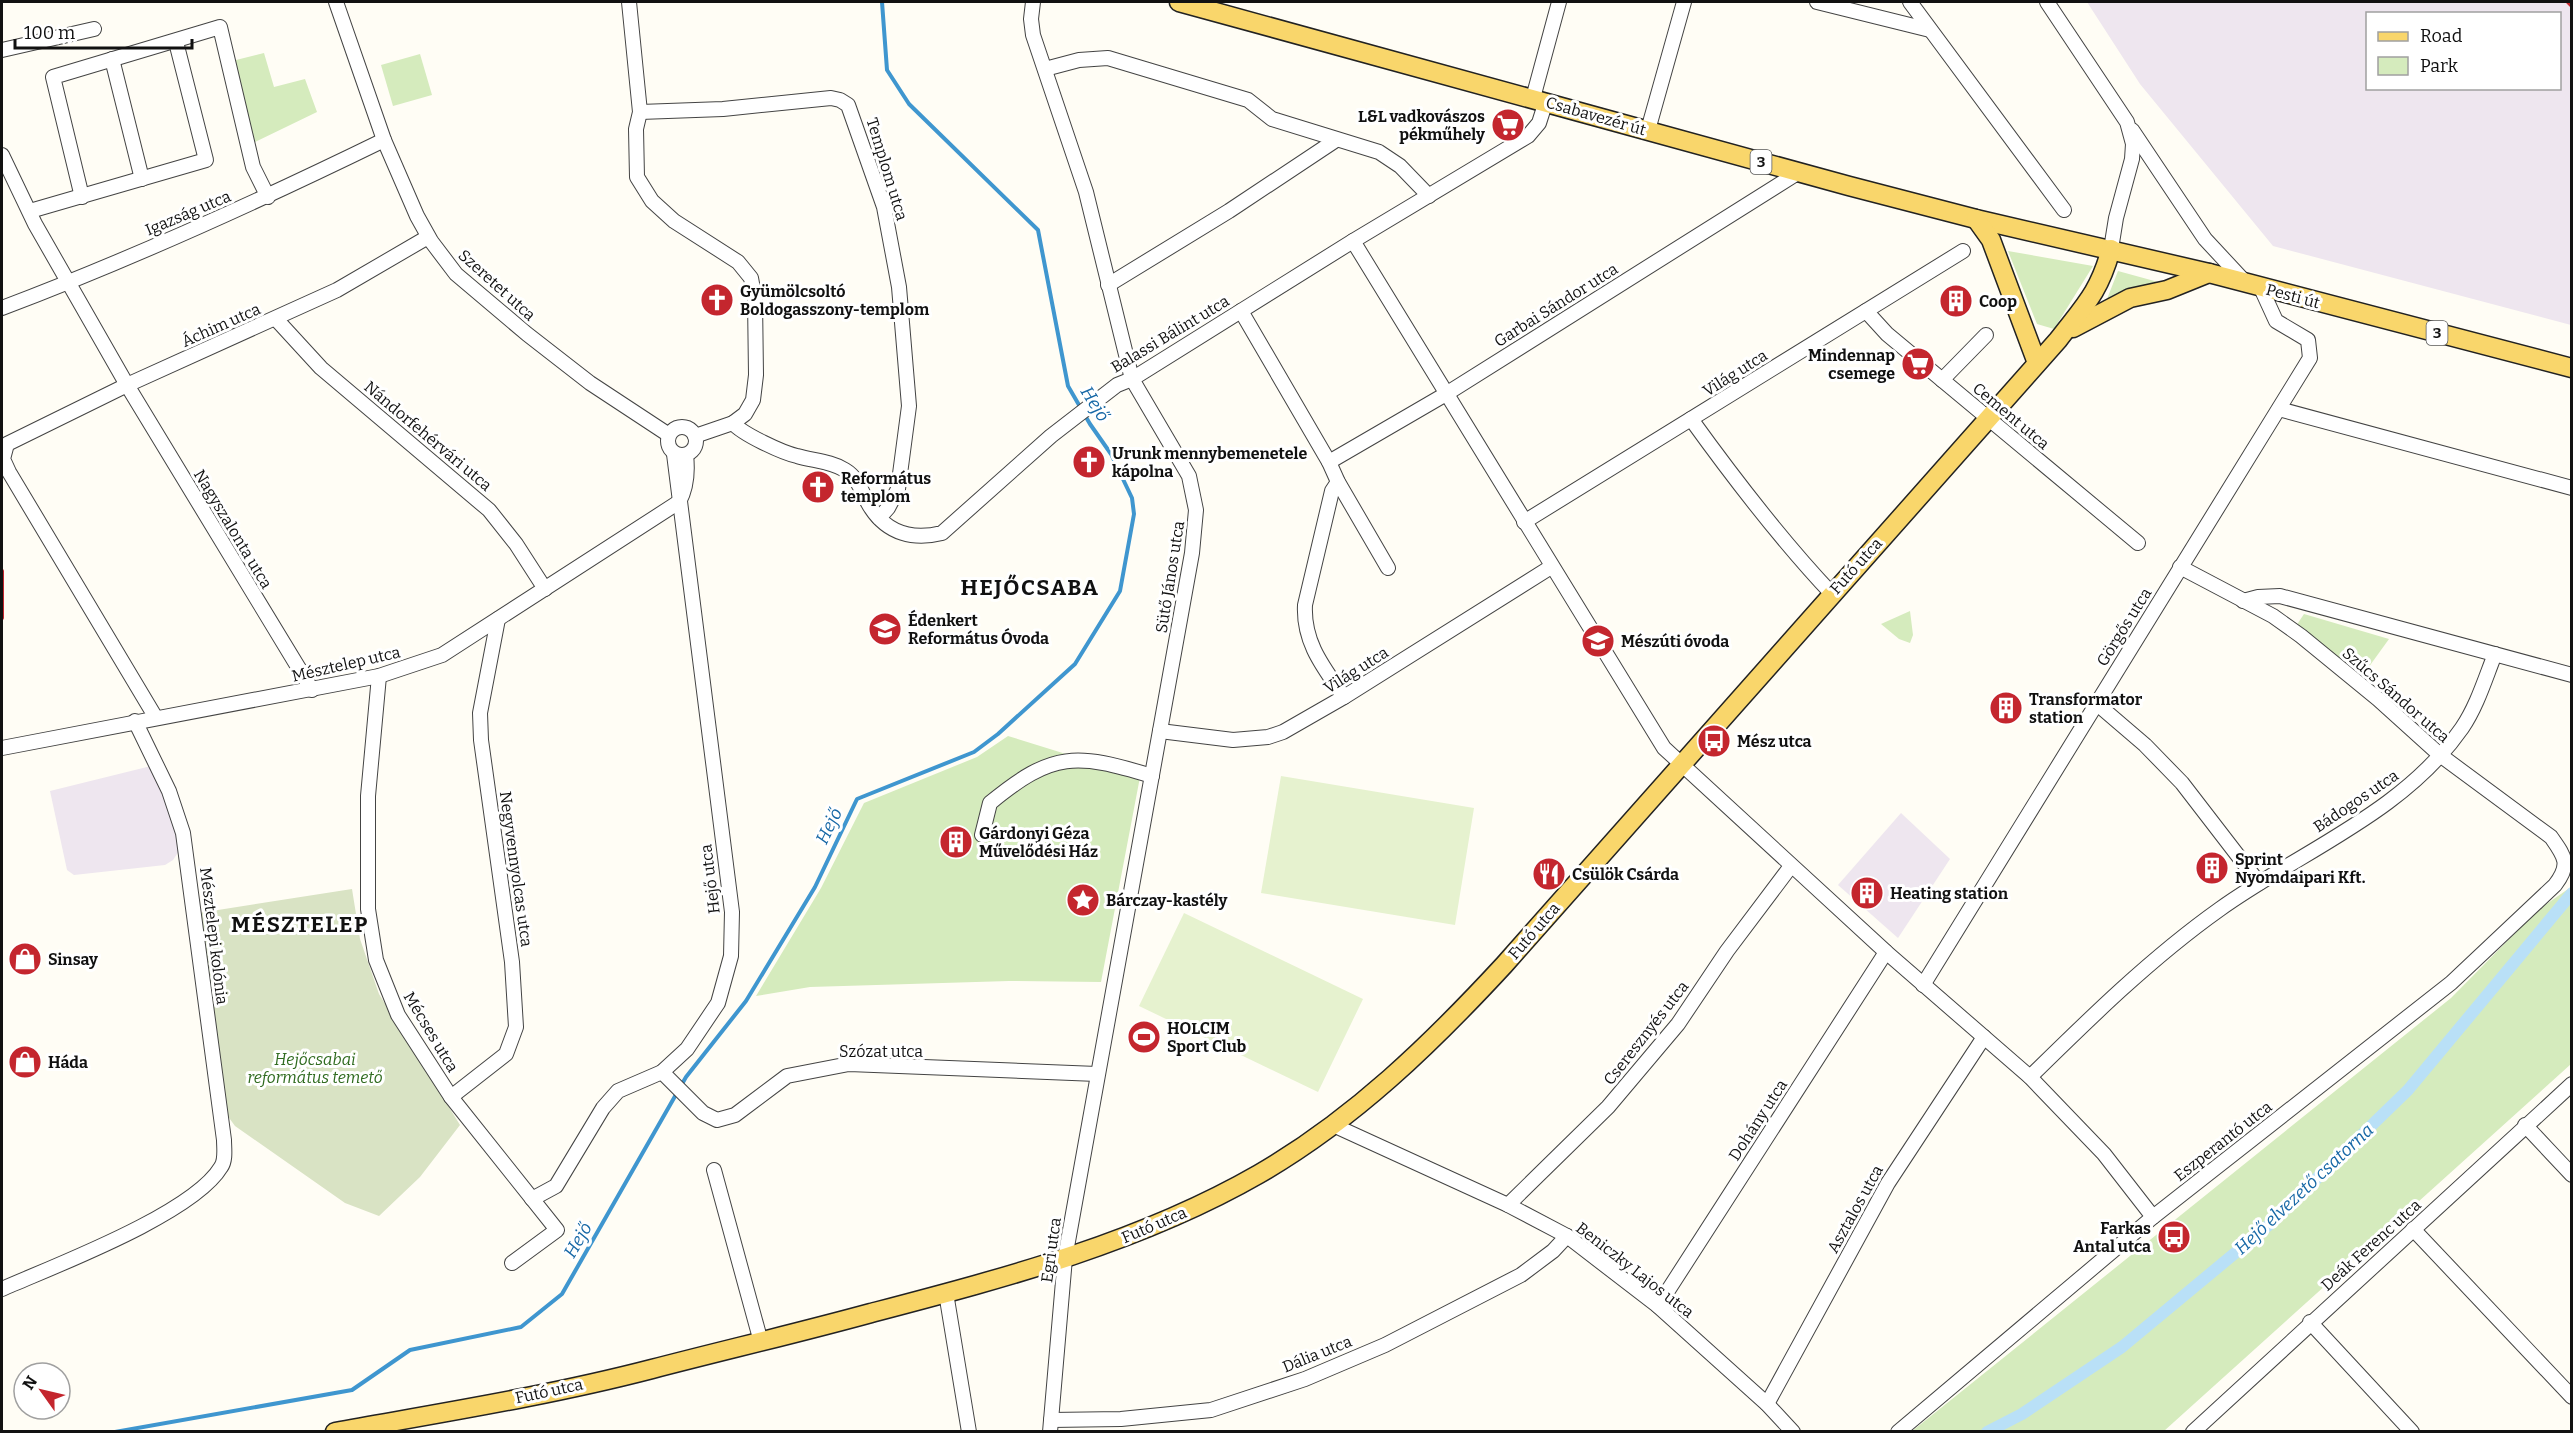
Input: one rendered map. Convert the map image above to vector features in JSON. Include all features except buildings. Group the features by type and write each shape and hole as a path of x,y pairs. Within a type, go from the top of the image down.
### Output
{"main road":[{"name":"Csabavezér út","path":"1179,2 1799,172 1976,219 2014,226"},
{"path":"1976,219 1991,240 2037,363"},
{"name":"Pesti út","path":"2014,226 2209,273 2571,368"},
{"name":"Futó utca","path":"335,1431 543,1392 761,1342 946,1293 1065,1258 1147,1229 1206,1202 1262,1172 1334,1125 1374,1094 1449,1025 1681,765 2091,299 2111,249"},
{"path":"2061,335 2130,298 2167,290 2209,273"}],"street":[{"name":"Szeretet utca","path":"336,2 384,140 428,237 456,274 590,383 669,435"},
{"path":"629,2 640,112 636,129 637,177 652,201 674,221 738,262 751,278 755,300 756,375 753,400 745,414 733,423 695,436"},
{"name":"Sütő János utca","path":"1034,2 1030,19 1033,36 1086,192 1132,379 1189,476 1197,510 1192,553 1097,1074"},
{"name":"Balassi Bálint utca","path":"733,423 740,432 794,456 825,462 848,472 858,483 870,507 894,530 918,537 942,532 1074,417 1117,385 1132,379 1353,241 1528,136 1539,123 1539,99 1559,2"},
{"path":"1648,130 1684,2"},
{"path":"1817,2 1930,30"},
{"path":"1910,2 2064,210"},
{"path":"2047,2 2205,239 2252,284"},
{"path":"82,196 53,77 220,27 253,167 268,197"},
{"path":"2,50 94,29"},
{"path":"30,212 206,160 176,42"},
{"path":"1045,69 1079,60 1108,58 1248,100 1272,119 1379,153 1400,166 1430,196"},
{"path":"112,59 142,179"},
{"name":"Templom utca","path":"640,112 723,109 831,99 840,99 848,105 884,207 899,287 909,406 898,489 888,508 879,518"},
{"path":"2111,249 2116,218 2132,159 2133,144 2127,122"},
{"name":"Igazság utca","path":"2,308 68,283 268,197 384,140"},
{"path":"1108,285 1229,211 1336,140"},
{"name":"Nagyszalonta utca","path":"2,154 68,283 127,385 312,690"},
{"name":"Garbai Sándor utca","path":"1329,462 1446,394 1799,172"},
{"name":"Áchim utca","path":"156,717 3,459 7,444 127,385 337,290 428,237"},
{"path":"1353,241 1664,748 1886,952 2030,1077 2104,1154 2153,1216"},
{"name":"Világ utca","path":"1524,522 1963,251"},
{"name":"Görgős utca","path":"1923,985 2310,358 2308,340 2276,321 2252,284"},
{"path":"1241,311 1388,568"},
{"name":"Cement utca","path":"1866,311 1887,334 2138,543"},
{"name":"Nándorfehérvári utca","path":"276,319 321,368 489,510 516,544 545,589"},
{"path":"1942,380 1986,335"},
{"path":"2279,409 2571,488"},
{"path":"1691,419 1725,467 1788,546 1832,594"},
{"path":"683,427 690,429 695,436 695,447 680,454 668,444 669,435 675,429 683,427"},
{"name":"Hejő utca","path":"532,1199 556,1186 603,1108 618,1091 666,1076 718,1003 731,956 732,912 679,502 680,454"},
{"path":"1338,482 1332,491 1305,605 1304,621 1316,657 1344,697"},
{"name":"Mésztelep utca","path":"2,748 380,676 442,655 679,502"},
{"name":"Világ utca","path":"1160,731 1233,740 1268,737 1283,732 1344,697 1551,567"},
{"name":"Szűcs Sándor utca","path":"2180,567 2274,616 2301,636 2378,699 2440,755 2551,837 2566,863 2564,873"},
{"path":"2243,601 2258,597 2280,596 2571,675"},
{"name":"Negyvennyolcas utca","path":"451,1097 506,1054 516,1027 512,962 480,713 498,619"},
{"name":"Bádogos utca","path":"2030,1077 2168,948 2221,908 2394,798 2440,755 2463,728 2495,654"},
{"name":"Mécses utca","path":"380,676 368,796 368,909 376,960 398,1015 451,1097 557,1230 512,1263"},
{"path":"2096,703 2145,745 2182,783 2259,884"},
{"name":"Mésztelepi kolónia","path":"2,1290 160,1217 210,1182 223,1165 224,1140 183,833 169,791 135,721"},
{"path":"982,835 990,803 1036,770 1059,762 1080,759 1109,763 1152,776"},
{"name":"Cseresznyés utca","path":"1508,1205 1608,1107 1678,1024 1727,951 1791,866"},
{"name":"Eszperantó utca","path":"1898,1431 2153,1216 2451,983 2555,885 2564,873"},
{"name":"Dohány utca","path":"1658,1306 1886,952"},
{"name":"Asztalos utca","path":"1767,1404 1888,1183 1984,1037"},
{"name":"Szózat utca","path":"666,1076 703,1113 717,1120 735,1115 787,1076 849,1064 1097,1074"},
{"name":"Egri utca","path":"1050,1426 1065,1258 1097,1074"},
{"name":"Deák Ferenc utca","path":"2193,1431 2571,1084"},
{"name":"Beniczky Lajos utca","path":"1334,1125 1508,1205 1567,1236 1658,1306 1767,1404 1793,1431"},
{"path":"2524,1125 2571,1175"},
{"path":"714,1170 761,1342"},
{"path":"2413,1229 2571,1397"},
{"name":"Dália utca","path":"1050,1426 1211,1410 1305,1379 1385,1345 1521,1275 1554,1251 1567,1236"},
{"path":"946,1293 969,1431"},
{"path":"2310,1322 2412,1431"},
{"path":"2205,1420 2215,1431"}],"shaded area":[{"path":"2087,2 2571,2 2571,325 2273,246 2140,84"},
{"path":"151,766 170,805 179,851 173,860 165,865 74,875 67,870 50,791"},
{"path":"1901,813 1950,859 1898,938 1838,885"}],"green space":[{"path":"264,53 274,87 305,79 317,112 251,144 232,61"},
{"path":"420,54 432,95 393,106 381,65"},
{"path":"2008,251 2093,266 2054,329 2037,324"},
{"path":"2118,271 2169,285 2105,304"},
{"path":"1910,611 1913,635 1910,643 1899,639 1881,624"},
{"path":"2304,614 2389,639 2363,675 2296,626"},
{"path":"1008,736 1140,777 1101,982 1009,981 810,987 756,996 821,888 864,803 977,757"},
{"path":"1281,776 1474,808 1455,925 1261,893"},
{"path":"2571,887 2571,1064 2164,1431 1911,1432 2451,998 2538,910"},
{"name":"Hejőcsabai református temető","path":"352,889 360,939 379,994 460,1125 420,1177 379,1216 345,1203 235,1126 227,1115 199,913"},
{"path":"1184,913 1363,999 1318,1092 1139,1006"}],"waterway":[{"name":"Hejő","path":"115,1432 352,1390 410,1350 521,1327 562,1294 686,1077 746,1001 815,887 857,799 974,752 998,734 1075,664 1120,591 1134,514 1132,498 1111,454 1068,386 1038,230 909,104 887,70 882,2"},
{"name":"Hejő elvezető csatorna","path":"1987,1432 2022,1414 2122,1347 2270,1224 2408,1090 2572,893"}],"railway":[{"path":"2568,2 2572,6"},
{"path":"2,571 2,618"}],"place":[{"name":"L&L vadkovászos pékműhely","path":"1508,125"},
{"name":"Gyümölcsoltó Boldogasszony-templom","path":"717,300"},
{"name":"Coop","path":"1956,301"},
{"name":"Mindennap csemege","path":"1918,364"},
{"name":"Urunk mennybemenetele kápolna","path":"1089,462"},
{"name":"Református templom","path":"818,487"},
{"name":"Édenkert Református Óvoda","path":"885,629"},
{"name":"Mészúti óvoda","path":"1598,641"},
{"name":"Transformator station","path":"2006,708"},
{"name":"Mész utca","path":"1714,741"},
{"name":"Gárdonyi Géza Művelődési Ház","path":"956,842"},
{"name":"Sprint Nyomdaipari Kft.","path":"2212,868"},
{"name":"Csülök Csárda","path":"1549,874"},
{"name":"Heating station","path":"1867,893"},
{"name":"Bárczay-kastély","path":"1083,900"},
{"name":"Sinsay","path":"25,959"},
{"name":"HOLCIM Sport Club","path":"1144,1037"},
{"name":"Háda","path":"25,1062"},
{"name":"Farkas Antal utca","path":"2174,1237"}],"district":[{"name":"HEJŐCSABA","path":"1030,587"},
{"name":"MÉSZTELEP","path":"300,924"}]}
